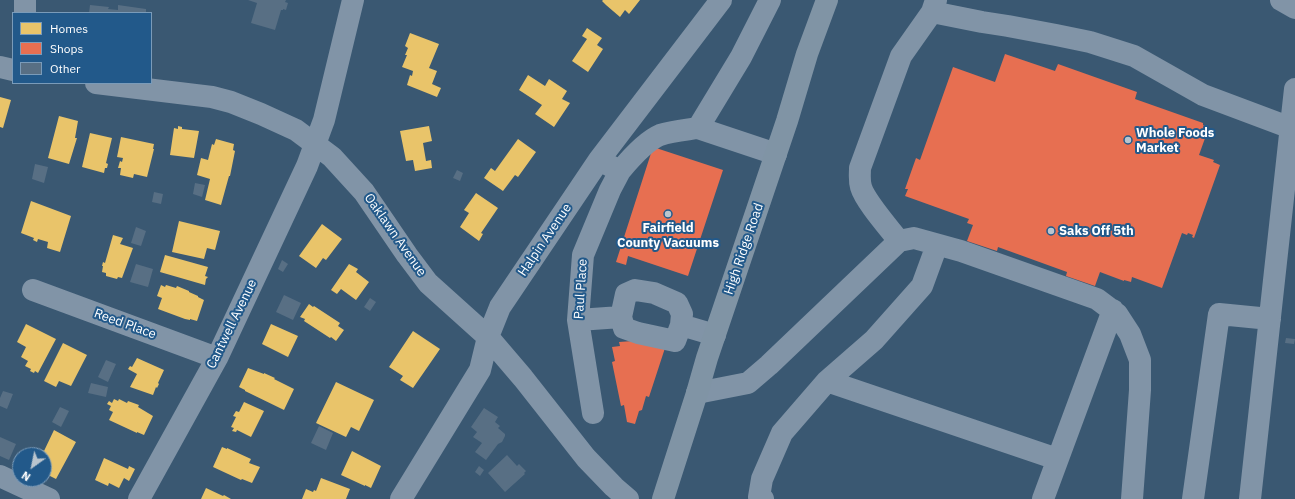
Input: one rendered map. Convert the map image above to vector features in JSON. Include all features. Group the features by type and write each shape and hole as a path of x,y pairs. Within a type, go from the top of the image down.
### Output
{"main road":[{"name":"High Ridge Road","path":"663,499 715,335 776,154 807,54 827,0"}],"street":[{"path":"24,12 26,0"},
{"name":"Cantwell Avenue","path":"139,499 217,358 307,166 324,120 353,0"},
{"name":"Halpin Avenue","path":"401,499 480,370 488,337 500,307 599,160 721,0"},
{"path":"770,0 741,57 698,128 776,154"},
{"path":"1281,0 1295,8"},
{"path":"899,241 865,196 861,187 860,168 901,56 934,6 982,22 1090,42 1134,56 1203,95 1291,128"},
{"path":"0,67 12,70"},
{"name":"Oaklawn Avenue","path":"104,84 212,97 231,102 296,130 332,157 364,192 428,283 488,337 523,378 586,458 628,499"},
{"path":"1250,499 1295,89"},
{"name":"Paul Place","path":"593,413 578,320 583,255 610,190 620,171 636,152 659,136 698,128"},
{"path":"599,160 620,171"},
{"path":"697,393 748,383 770,365 899,241 914,238 961,251 1097,299 1117,314 1130,334 1140,360 1140,390 1132,499"},
{"path":"763,499 759,497 762,479 782,433 826,381 874,340 922,286 937,245"},
{"name":"Reed Place","path":"33,290 217,358"},
{"path":"635,290 654,293 677,303 682,314 681,324 675,340 638,333 624,328 621,317 626,294 635,290"},
{"path":"1043,499 1113,310"},
{"path":"1193,499 1218,314 1270,319"},
{"path":"578,320 621,317"},
{"path":"681,324 715,335"},
{"path":"826,381 1057,459"},
{"path":"0,476 48,499"}],"building: Homes":[{"path":"640,0 629,14 625,10 620,17 602,1"},
{"path":"587,28 602,38 597,45 603,49 588,72 572,61 587,39 582,36"},
{"path":"410,33 439,44 429,68 437,71 432,84 441,88 437,97 407,85 413,71 402,67 407,55 405,55 408,48 405,46"},
{"path":"528,75 545,86 549,79 567,91 562,99 570,103 554,127 535,114 542,105 519,90"},
{"path":"0,97 11,100 3,128 0,127"},
{"path":"59,116 78,121 75,138 77,138 69,164 48,158"},
{"path":"178,126 182,127 182,129 199,131 194,158 170,155 174,128 178,129"},
{"path":"429,126 432,141 423,143 426,161 431,160 432,168 415,171 413,160 406,161 400,131"},
{"path":"90,133 112,138 106,163 108,164 104,173 82,167"},
{"path":"121,137 154,144 147,177 134,174 133,178 120,175 121,168 118,168 120,161 122,162 123,158 117,157"},
{"path":"216,139 234,144 233,150 235,151 230,176 221,205 205,200 210,179 197,175 201,158 208,160 212,144 214,145"},
{"path":"518,139 536,152 518,177 515,175 503,191 484,178 491,168 495,171"},
{"path":"476,193 498,208 481,233 483,234 479,241 460,227 469,213 464,210"},
{"path":"31,201 71,216 60,252 47,248 48,242 38,239 37,242 33,240 34,238 21,233"},
{"path":"179,221 220,231 215,250 207,248 204,259 172,252"},
{"path":"322,224 342,239 326,260 323,258 316,268 299,256"},
{"path":"113,235 123,238 120,244 133,248 122,278 118,277 117,279 106,276 106,273 102,272 103,262 105,263"},
{"path":"165,255 208,267 205,276 208,277 205,285 160,272"},
{"path":"349,264 358,269 356,272 369,282 356,300 341,289 337,294 331,290"},
{"path":"161,285 176,288 177,286 204,300 197,321 185,319 158,309 162,298 157,296"},
{"path":"309,304 340,323 338,326 344,330 336,341 300,317"},
{"path":"26,324 56,339 38,373 35,371 34,373 30,371 31,369 25,366 28,361 21,357 26,347 17,342"},
{"path":"271,324 298,336 288,357 262,344"},
{"path":"413,331 440,349 413,388 400,380 403,376 389,367"},
{"path":"63,343 87,355 71,386 59,381 56,387 44,381"},
{"path":"137,358 164,370 153,395 130,387 137,374 128,369 130,366 132,367"},
{"path":"248,368 275,378 274,379 294,389 284,410 239,387"},
{"path":"336,382 374,400 359,431 351,427 346,437 316,423"},
{"path":"114,399 118,401 119,399 127,403 128,401 139,405 138,407 153,416 144,435 109,420 113,412 109,410 111,406 107,404 109,401 112,403"},
{"path":"244,402 264,411 251,437 237,430 236,432 232,431 234,428 231,427 236,417 233,416 236,411 239,412"},
{"path":"54,430 76,442 56,479 52,477 52,447 46,447"},
{"path":"222,447 251,459 249,463 260,467 252,483 242,479 241,480 213,467"},
{"path":"352,451 381,466 371,488 341,475"},
{"path":"104,458 128,469 129,466 135,469 129,481 124,478 119,488 109,483 108,486 95,480"},
{"path":"321,478 350,489 346,499 302,499 306,489 313,492 314,490 316,491"},
{"path":"206,488 223,496 224,495 231,499 201,499"}],"building: Shops":[{"path":"1005,54 1055,71 1058,64 1137,92 1135,99 1203,123 1203,125 1209,127 1199,155 1214,160 1213,162 1220,165 1194,238 1192,237 1193,235 1182,233 1162,288 1132,277 1131,282 1124,281 1100,272 1095,286 1066,276 1067,272 998,247 997,251 967,241 973,225 967,223 969,219 905,196 908,189 905,189 916,158 920,160 953,67 995,82"},
{"path":"653,147 723,170 688,276 628,256 626,265 616,262"},
{"path":"633,341 665,348 649,397 646,396 642,410 639,411 635,424 627,422 624,405 621,406 612,362 615,361 612,347 620,346 619,342"}],"building: Other":[{"path":"248,0 286,0 285,2 288,3 286,10 281,10 275,30 251,23 257,3"},
{"path":"90,5 109,7 108,9 118,10 118,5 146,9 146,12 89,12"},
{"path":"35,164 48,167 44,183 32,179"},
{"path":"457,170 463,173 460,181 453,178"},
{"path":"195,183 205,185 202,197 193,194"},
{"path":"154,192 163,194 161,204 152,202"},
{"path":"136,227 146,231 141,246 131,243"},
{"path":"282,260 288,264 283,272 278,269"},
{"path":"136,264 153,269 148,287 130,282"},
{"path":"284,295 301,303 293,320 276,312"},
{"path":"370,298 376,302 370,311 364,307"},
{"path":"1286,338 1295,339 1294,344 1285,343"},
{"path":"106,360 116,364 108,382 98,377"},
{"path":"91,383 108,387 106,397 88,393"},
{"path":"3,391 13,394 7,409 0,406 0,398"},
{"path":"60,407 69,411 61,427 52,422"},
{"path":"484,408 498,417 495,422 500,426 498,428 505,434 502,442 498,444 486,460 475,452 482,443 473,437 477,432 471,427"},
{"path":"319,426 333,433 326,450 311,443"},
{"path":"0,437 16,444 15,447 12,447 12,453 9,460 0,456"},
{"path":"507,455 517,466 519,464 526,471 524,473 525,474 505,492 488,473"},
{"path":"479,466 484,470 480,476 475,472"}],"place":[{"name":"Whole Foods Market","path":"1128,140"},
{"name":"Fairfield County Vacuums","path":"668,214"},
{"name":"Saks Off 5th","path":"1051,231"}]}
